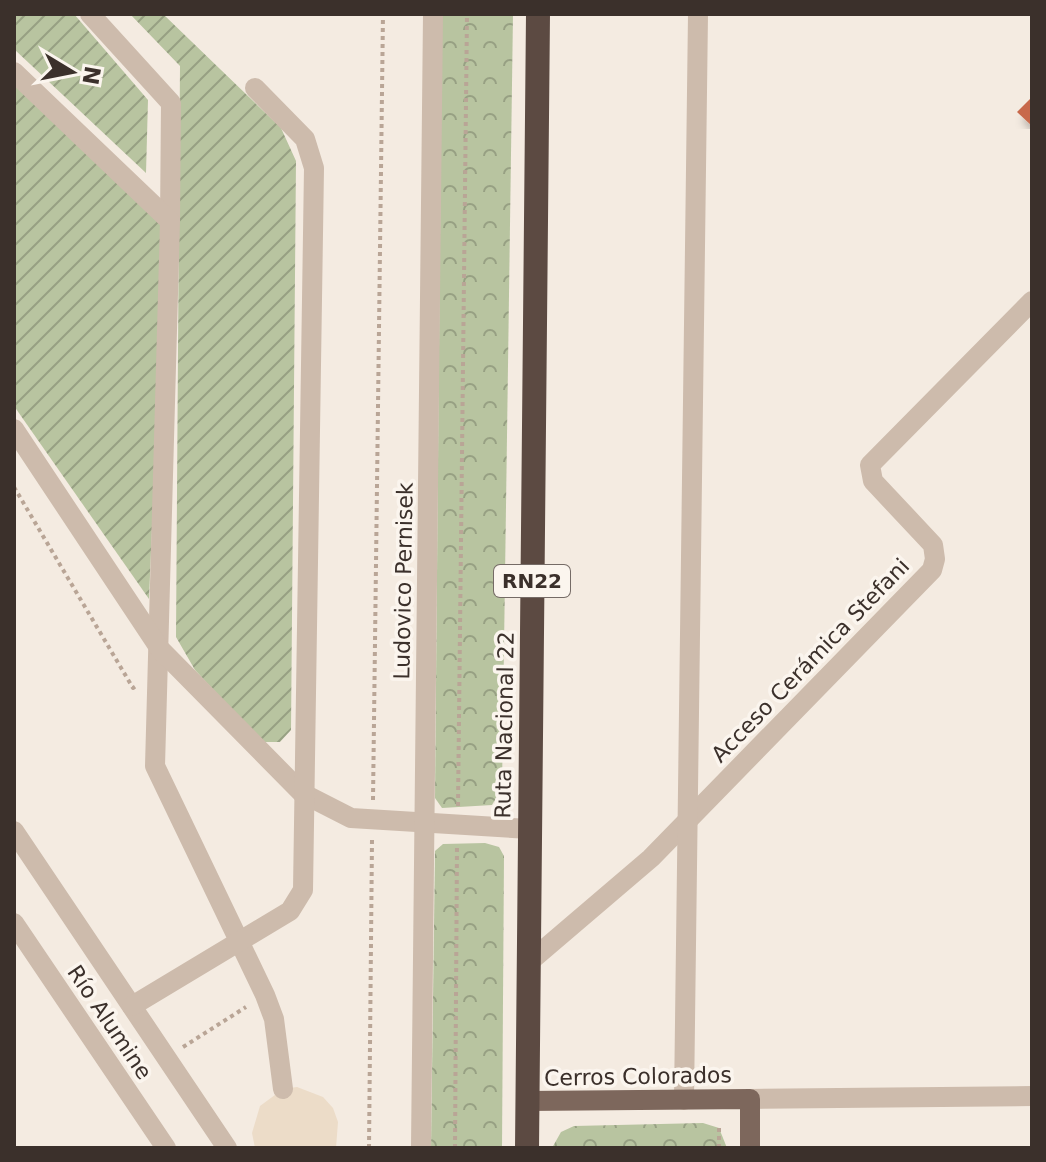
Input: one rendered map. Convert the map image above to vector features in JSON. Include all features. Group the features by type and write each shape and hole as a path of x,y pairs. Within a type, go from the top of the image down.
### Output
{"highway":[{"name":"Ruta Nacional 22","path":"527,1148 538,14"}],"main road":[{"name":"Cerros Colorados","path":"527,1101 750,1099"},
{"path":"750,1099 750,1148"}],"street":[{"path":"90,14 171,103 155,766 265,995 274,1019 283,1089"},
{"name":"Ludovico Pernisek","path":"421,1148 433,14"},
{"path":"684,1100 698,14"},
{"path":"14,72 170,221"},
{"path":"132,1006 290,911 303,890 302,793 314,168 305,139 255,88"},
{"name":"Acceso Cerámica Stefani","path":"528,963 640,868 932,570 935,559 933,545 873,481 870,465 1032,301"},
{"path":"14,429 160,649 302,793 351,818 425,825 529,829"},
{"path":"14,831 227,1148"},
{"name":"Río Alumine","path":"14,923 166,1148"},
{"path":"750,1099 1032,1096"}],"path":[{"path":"369,1148 383,14"},
{"path":"455,1148 467,14"},
{"path":"14,487 133,688 156,672"},
{"path":"179,1049 265,995"},
{"path":"719,1128 719,1148"}],"green space":[{"path":"14,14 74,14 148,100 146,173 14,49"},
{"path":"130,14 163,14 281,128 296,161 291,730 280,742 262,742 195,670 176,637 180,66"},
{"path":"442,14 513,14 502,788 492,805 442,808 435,798"},
{"path":"14,77 165,221 149,599 14,406"},
{"path":"485,843 499,847 504,856 502,1148 431,1148 435,851 443,844"},
{"path":"703,1123 719,1128 727,1148 552,1148 561,1132 574,1126"}],"shaded area":[{"path":"297,1087 323,1097 333,1108 338,1122 336,1148 255,1148 252,1133 260,1106 283,1089"}],"building":[{"path":"1032,97 1032,126 1017,112"}]}
